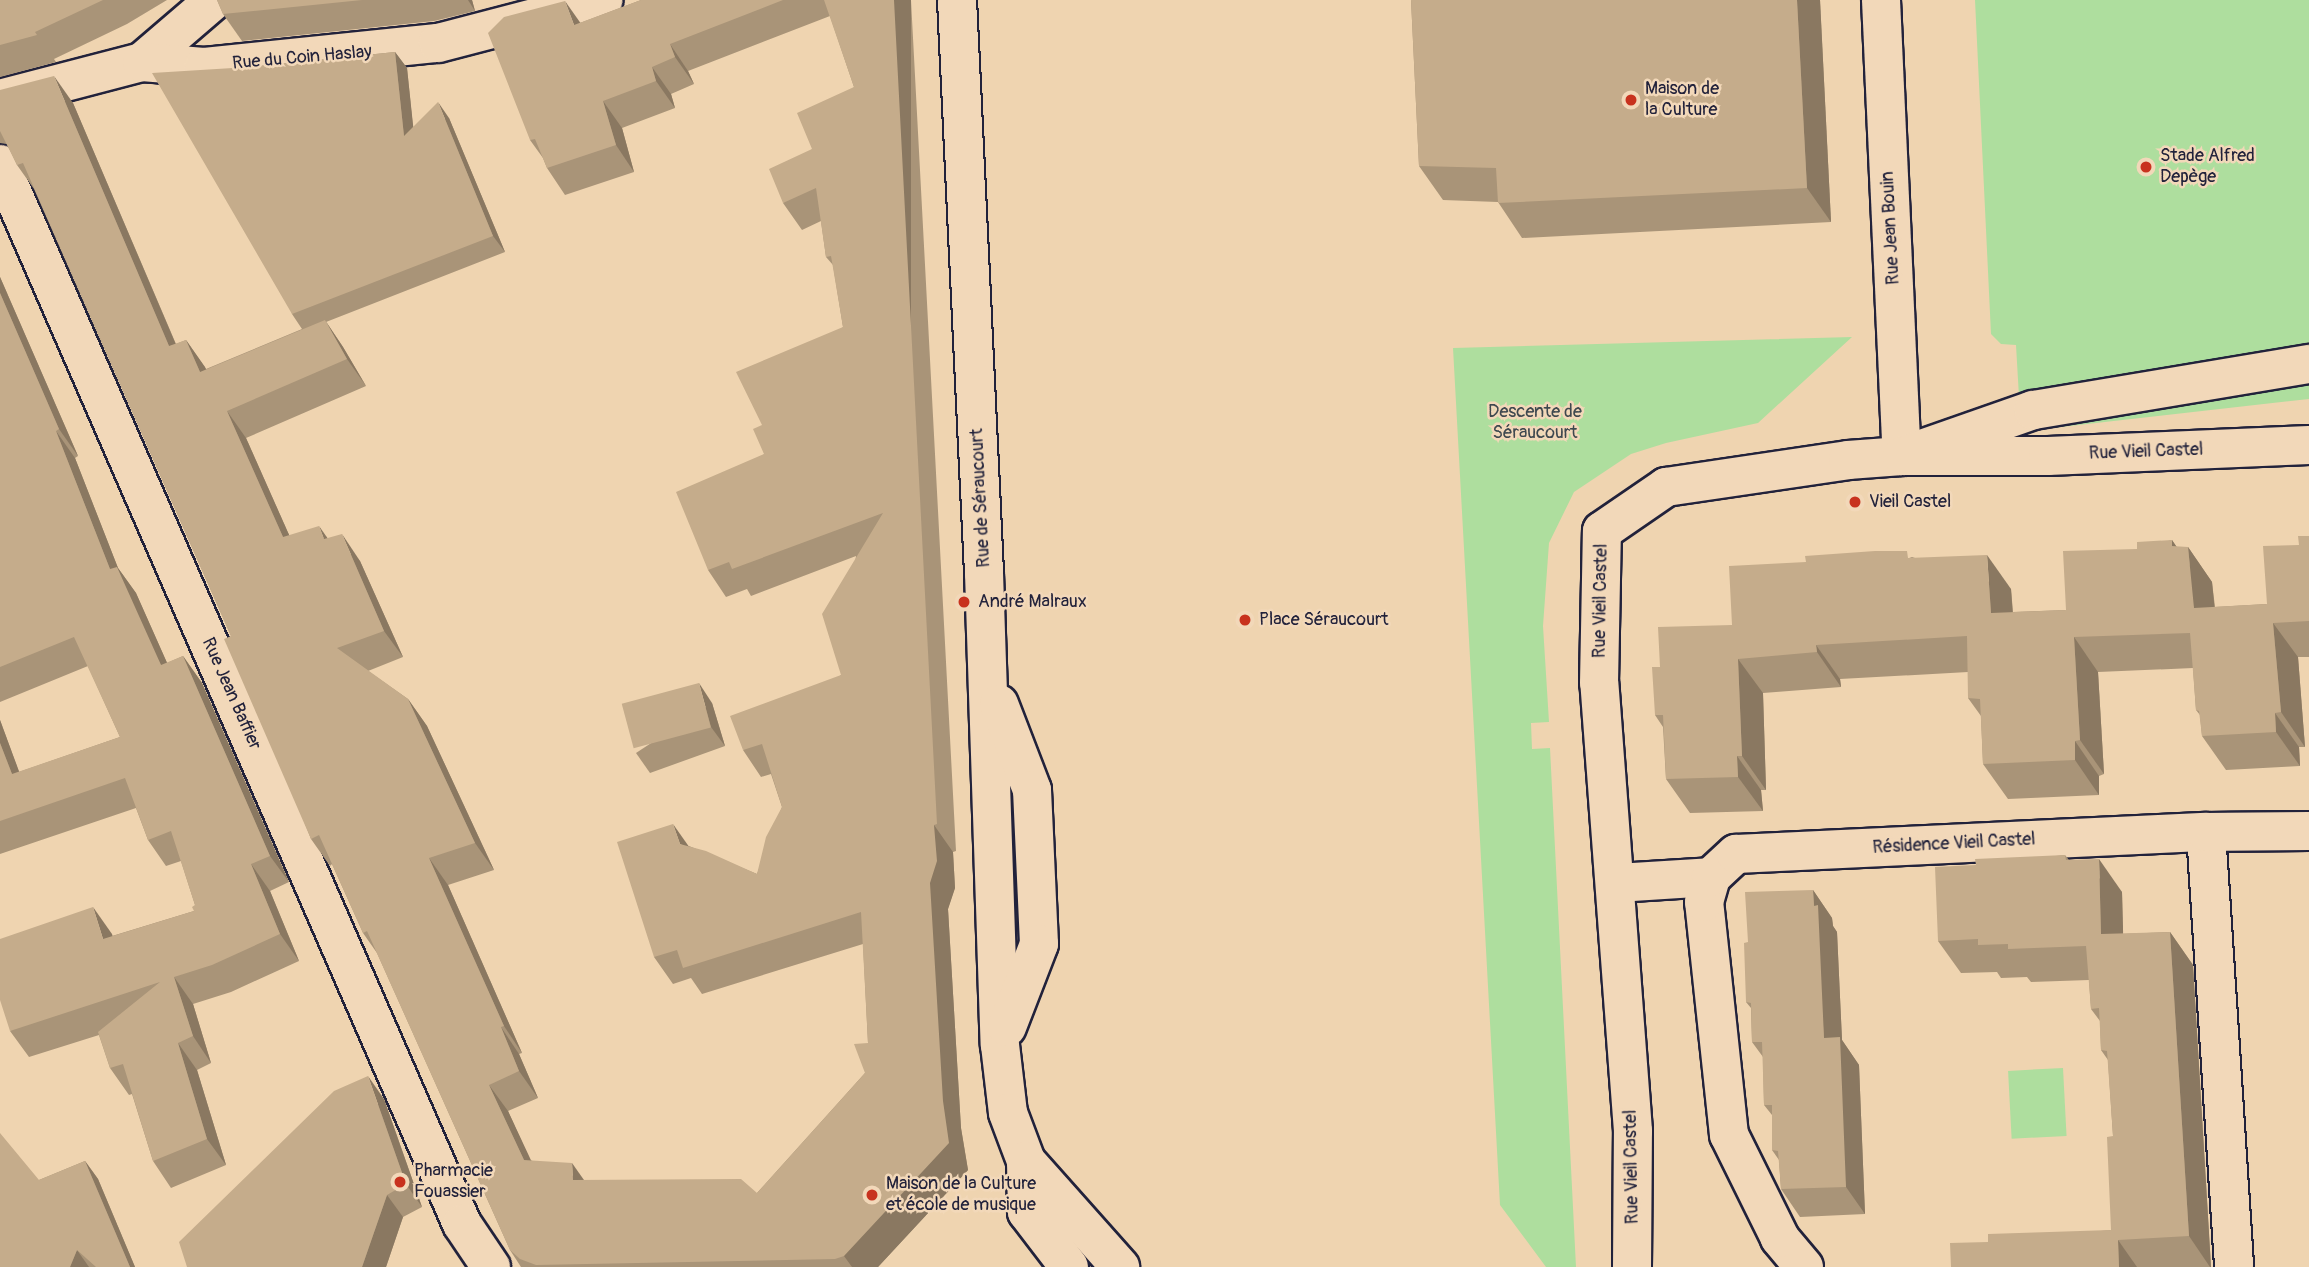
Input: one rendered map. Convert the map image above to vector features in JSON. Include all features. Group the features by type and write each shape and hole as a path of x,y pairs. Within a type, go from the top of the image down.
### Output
{"street":[{"path":"142,62 214,0"},
{"name":"Rue du Coin Haslay","path":"0,99 142,62 204,67 438,43 603,0"},
{"name":"Rue de Séraucourt","path":"957,0 988,676 1000,1045 1009,1113 1026,1161 1027,1212 1069,1267"},
{"name":"Rue Jean Bouin","path":"1881,0 1902,456"},
{"name":"Rue Jean Baffier","path":"0,164 462,1224 491,1267"},
{"path":"1902,456 2033,410 2309,364"},
{"name":"Rue Vieil Castel","path":"1632,1267 1633,1131 1599,683 1602,531 1666,487 1751,472 1902,456 2048,456 2309,445"},
{"name":"Résidence Vieil Castel","path":"1711,877 1736,854 2206,832 2309,831"},
{"path":"2206,832 2234,1267"},
{"path":"1616,883 1711,877 1704,902 1729,1135 1780,1238 1804,1267"},
{"name":"Rue de Séraucourt","path":"1026,1161 1120,1267"},
{"name":"Rue Jean Baffier","path":"462,1224 464,1267"}],"green space":[{"name":"Stade Alfred Depège","path":"1975,0 2309,0 2309,399 2052,428 2019,397 2016,345 2001,344 1991,334"},
{"name":"Descente de Séraucourt","path":"1852,337 1758,423 1666,443 1631,454 1574,492 1549,543 1543,626 1549,722 1531,723 1532,749 1550,748 1576,1267 1546,1267 1500,1205 1453,348"},
{"path":"2063,1068 2067,1136 2012,1139 2008,1071"}],"building":[{"path":"0,0 103,0 35,32 37,35 0,45"},
{"path":"217,0 362,0 223,14"},
{"path":"641,0 783,0 670,44 675,57 652,67 656,81 603,101 616,145 547,168 535,139 530,140 488,33 504,17 565,1 574,25"},
{"path":"824,0 894,0 937,824 934,825 937,861 930,883 943,1101 949,1143 844,1256 835,1259 536,1265 520,1259 510,1250 367,931 363,933 319,835 311,839 224,639 231,636 23,163 17,165 0,131 0,90 54,76 169,346 186,340 200,372 325,320 347,359 227,411 283,537 319,526 324,539 342,534 384,631 337,648 408,699 475,843 429,858 504,1026 501,1027 519,1071 489,1085 524,1160 572,1163 573,1180 741,1179 757,1193 865,1073 854,1044 868,1043 861,912 683,968 677,950 654,957 617,842 673,824 680,844 706,851 757,874 766,837 782,807 762,744 743,750 730,716 841,675 822,614 883,513 732,569 729,562 708,570 676,492 764,454 753,429 762,425 736,372 843,327 831,256 826,257 816,188 783,203 769,169 812,149 797,113 854,87"},
{"name":"Maison de la Culture","path":"1411,0 1797,0 1807,188 1498,203 1496,168 1419,166"},
{"path":"395,52 404,136 438,102 493,236 292,314 152,73 249,67"},
{"path":"0,293 59,429 56,431 110,569 117,567 161,665 183,656 270,856 251,864 280,934 212,965 174,977 193,1036 178,1043 207,1139 153,1161 123,1064 110,1068 98,1032 160,982 10,1031 0,1000 0,939 93,907 103,939 194,911 192,907 195,905 171,831 148,840 125,778 0,821 0,743 12,774 120,737 74,637 0,667"},
{"path":"2298,536 2309,536 2309,621 2273,623 2281,712 2275,713 2276,732 2202,736 2199,711 2196,710 2190,633 2074,637 2080,740 2075,741 2075,760 1983,764 1980,699 1968,698 1967,636 1816,645 1817,652 1738,659 1742,756 1737,756 1738,777 1666,779 1663,715 1655,715 1652,667 1660,667 1658,627 1732,625 1729,566 1806,562 1805,556 1875,551 1907,551 1908,558 1987,555 1991,613 2066,610 2063,551 2137,549 2137,542 2172,540 2172,546 2188,547 2194,608 2267,604 2263,546 2299,545"},
{"path":"699,683 711,727 634,748 622,704"},
{"path":"2065,855 2066,860 2099,859 2101,934 2170,932 2189,1236 2118,1240 2119,1267 1951,1267 1950,1243 1988,1242 1988,1234 2111,1230 2107,1137 2113,1136 2107,1051 2101,1050 2099,1008 2091,1009 2086,946 2008,949 2008,944 1978,945 1978,939 1938,941 1935,867 1976,865 1975,859"},
{"path":"1813,890 1814,906 1818,905 1824,1038 1840,1037 1846,1187 1781,1189 1778,1151 1772,1150 1772,1105 1764,1105 1762,1042 1752,1042 1751,1003 1746,1002 1744,943 1748,942 1745,892"},
{"path":"368,1076 406,1184 387,1195 362,1267 187,1267 179,1242 334,1091"},
{"path":"0,1133 39,1180 85,1161 130,1267 96,1267 77,1250 70,1267 0,1267"}],"place":[{"name":"Maison de la Culture","path":"1631,100"},
{"name":"Stade Alfred Depège","path":"2146,167"},
{"name":"Vieil Castel","path":"1855,502"},
{"name":"André Malraux","path":"964,602"},
{"name":"Place Séraucourt","path":"1245,620"},
{"name":"Pharmacie Fouassier","path":"400,1182"},
{"name":"Maison de la Culture et école de musique","path":"872,1195"}]}
